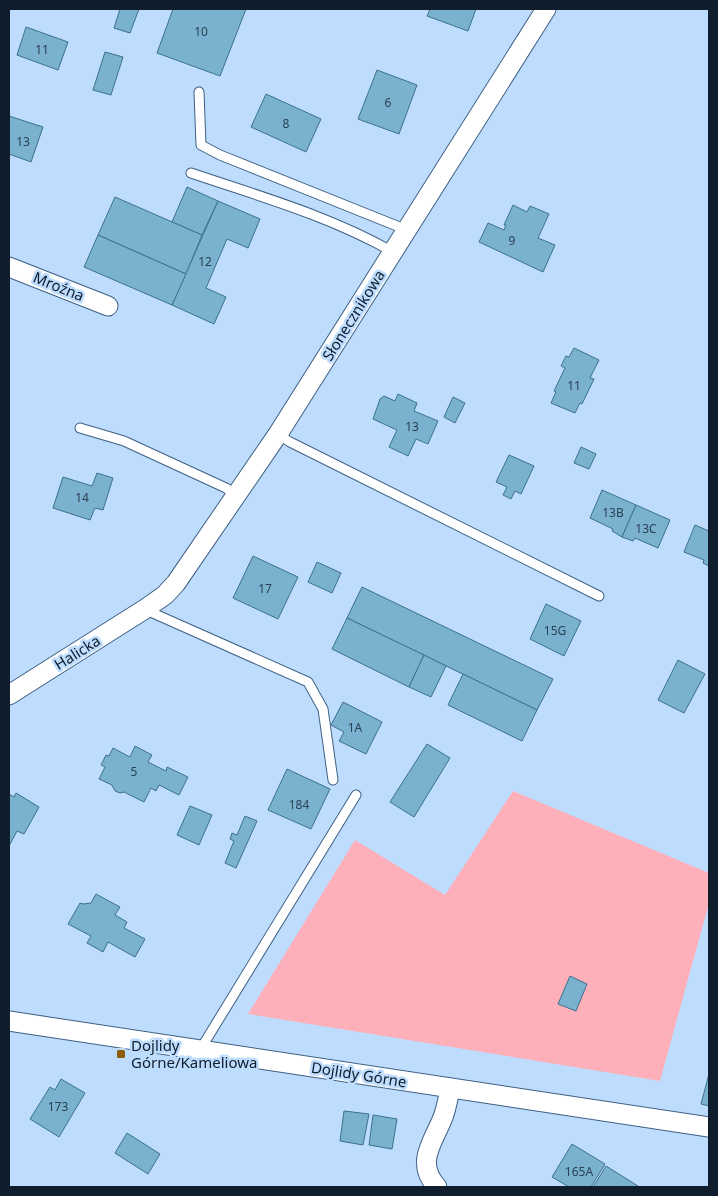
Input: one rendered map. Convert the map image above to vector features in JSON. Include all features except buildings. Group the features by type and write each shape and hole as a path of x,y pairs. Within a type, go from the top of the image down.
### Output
{"street":[{"name":"Słonecznikowa","path":"145,609 165,595 176,583 237,496 546,9"},
{"name":"Mroźna","path":"9,266 108,306"},
{"name":"Halicka","path":"9,695 145,609"},
{"name":"Dojlidy Górne","path":"9,1021 709,1127"},
{"path":"437,1187 429,1177 426,1158 428,1149 444,1114 450,1088"}],"lane":[{"path":"199,92 201,145 220,155 407,230"},
{"path":"191,173 300,210 371,240 393,252"},
{"path":"80,428 124,441 226,488 237,496"},
{"path":"278,434 298,446 599,596"},
{"path":"145,609 308,682 323,708 333,780"},
{"path":"200,1050 356,796"}],"shaded area":[{"path":"513,791 709,873 709,903 660,1081 248,1014 355,840 445,895"}],"place":[{"name":"Dojlidy Górne/Kameliowa","path":"121,1054"}]}
